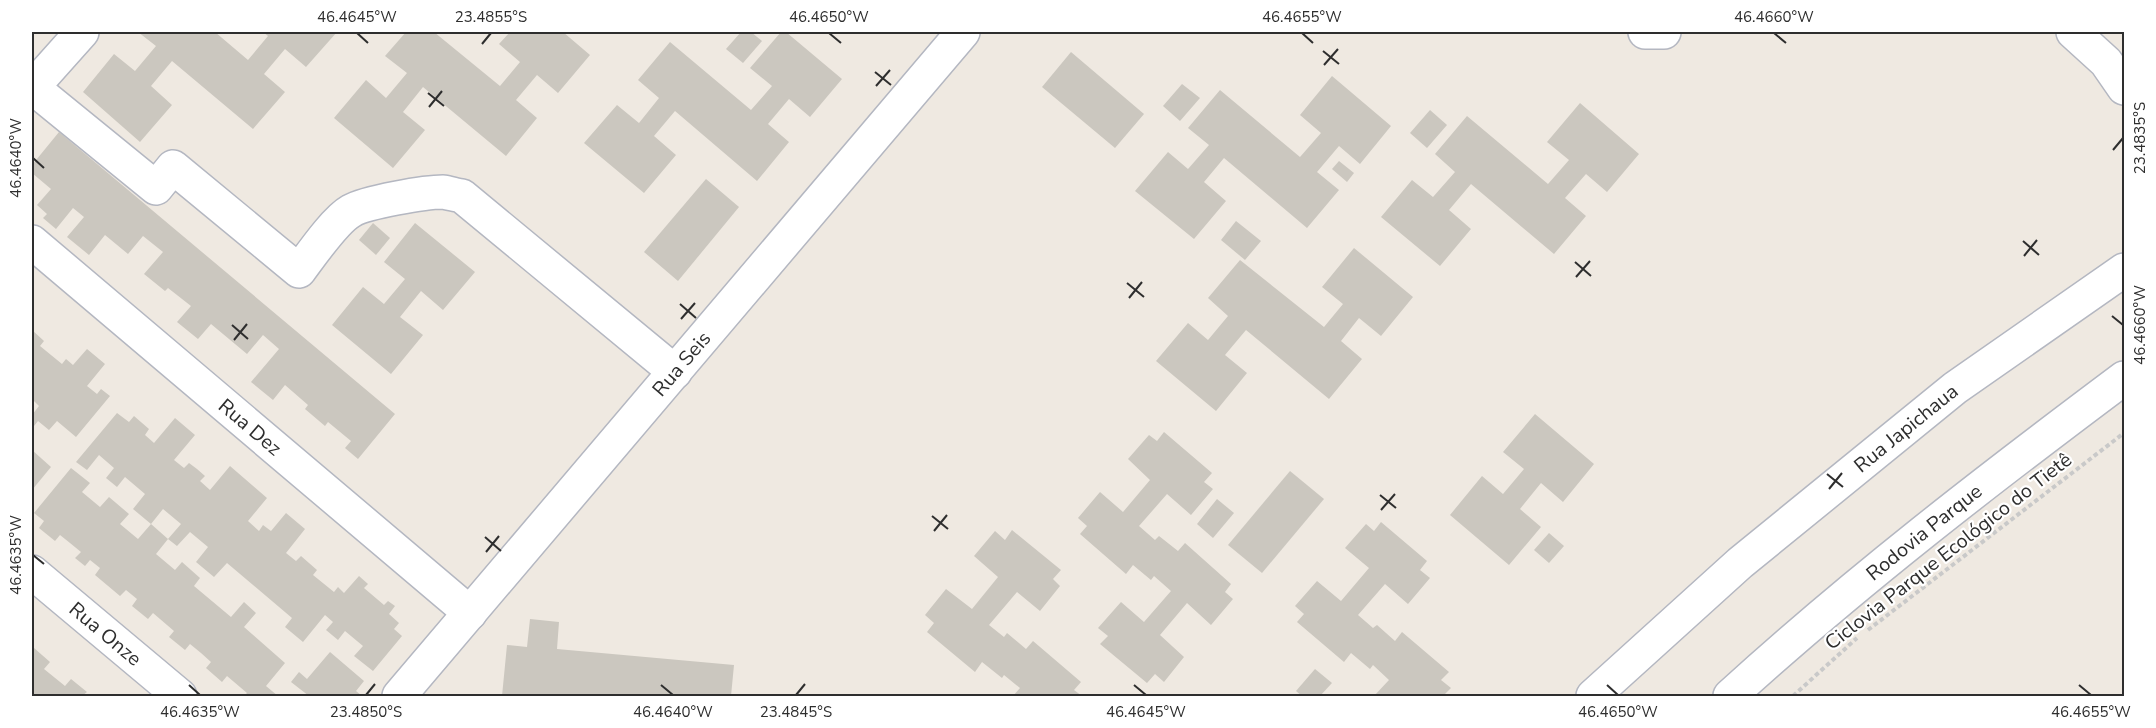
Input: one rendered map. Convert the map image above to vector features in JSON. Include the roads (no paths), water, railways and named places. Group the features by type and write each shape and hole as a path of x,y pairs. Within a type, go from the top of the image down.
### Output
{"street":[{"path":"82,32 32,88 156,188 173,167 299,271 338,223 351,211 424,194 444,192 462,196 675,372"},
{"name":"Rua Seis","path":"399,696 963,32"},
{"path":"1645,32 1664,32"},
{"path":"2073,32 2106,62 2124,88"},
{"name":"Rua Dez","path":"32,242 470,613"},
{"name":"Rua Japichaua","path":"1593,696 1740,562 1954,388 2124,270"},
{"name":"Rodovia Parque","path":"1730,696 1851,589 2124,378"},
{"name":"Rua Onze","path":"32,572 180,696"}]}
